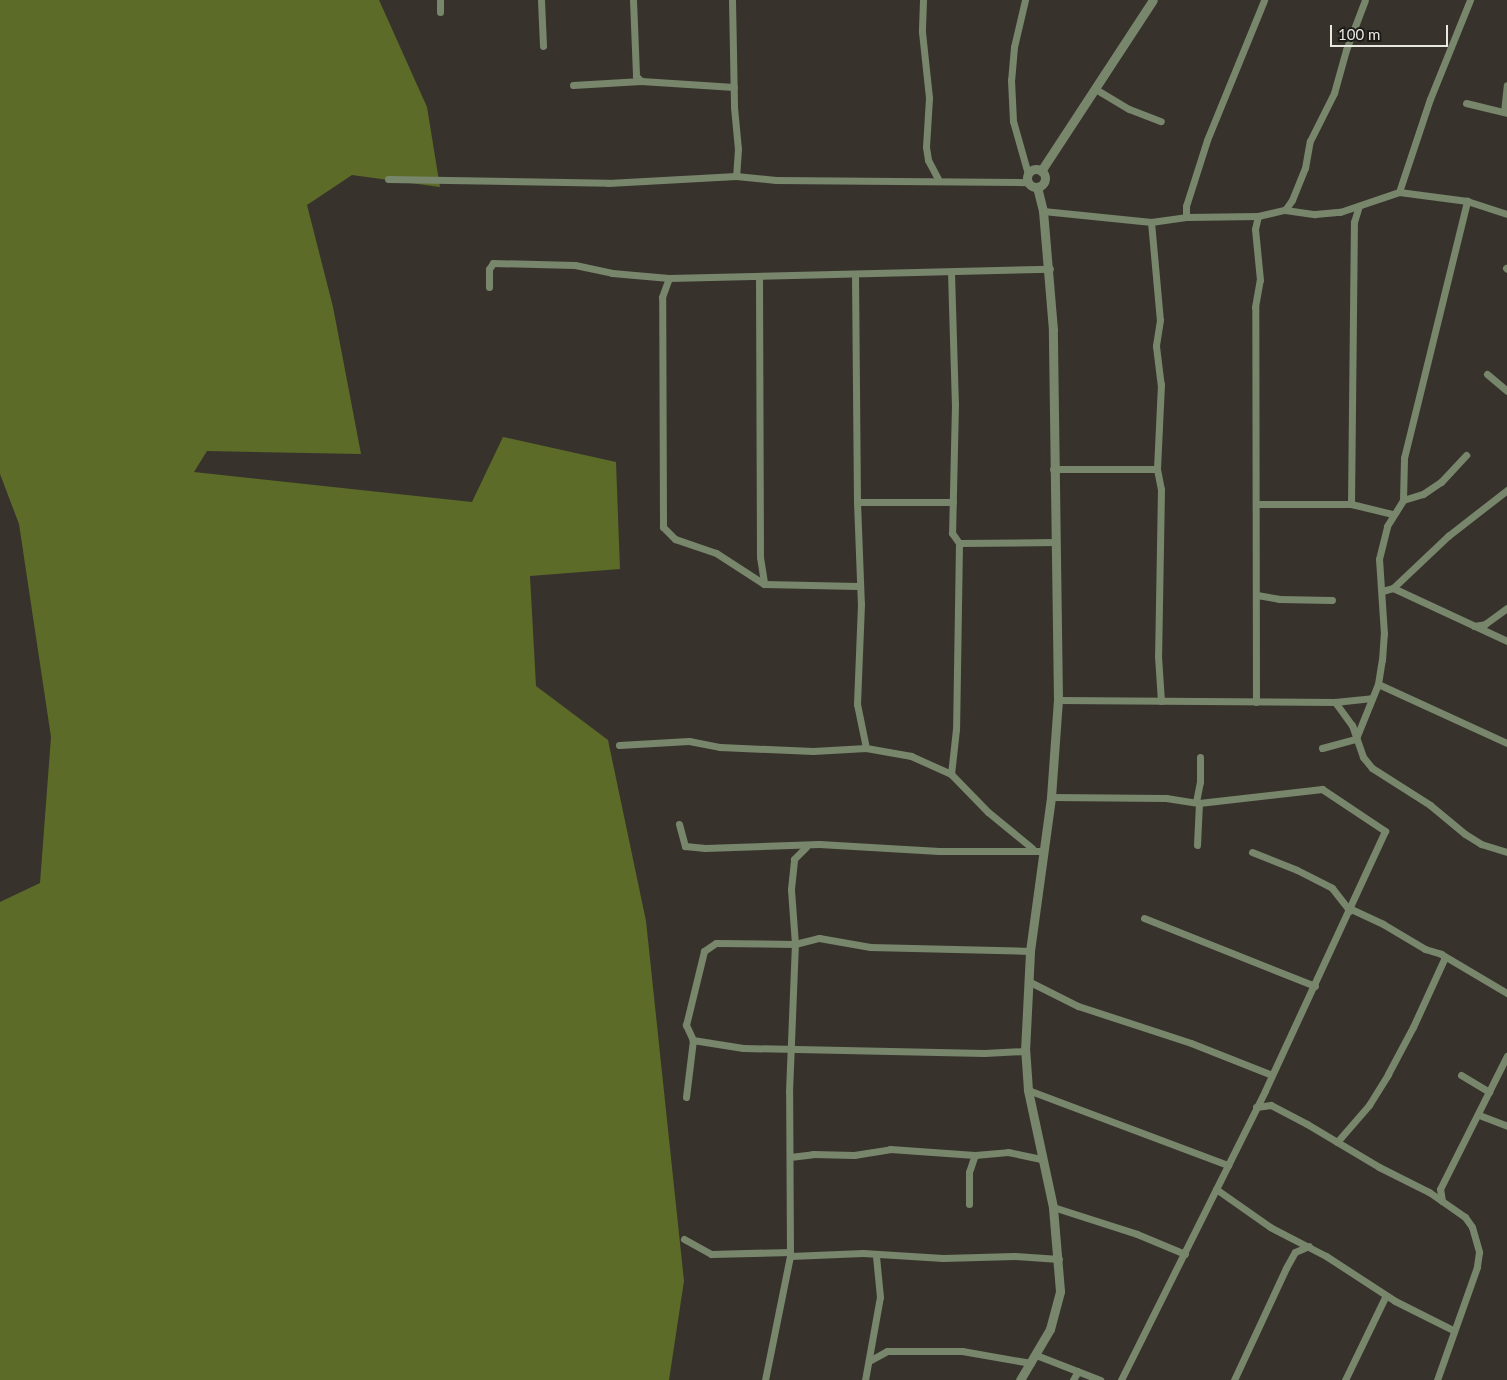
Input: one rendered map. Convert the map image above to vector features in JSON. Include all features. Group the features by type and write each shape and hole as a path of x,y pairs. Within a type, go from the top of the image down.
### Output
{"street":[{"path":"440,0 440,12"},
{"path":"541,0 543,46"},
{"path":"633,0 636,76 641,81"},
{"path":"732,0 734,87 738,149 736,176"},
{"path":"923,0 922,32 929,98 926,147 928,160 938,179"},
{"path":"1020,1380 1036,1355 1056,1314 1060,1290 1059,1259 1053,1207 1028,1090 1025,1051 1030,951 1051,798 1058,700 1053,469 1053,330 1050,270 1043,212 1037,187 1028,178 1013,121 1011,80 1014,47 1025,0"},
{"path":"1041,171 1097,90 1154,0"},
{"path":"1186,217 1186,206 1207,140 1264,0"},
{"path":"1284,210 1292,200 1306,168 1310,141 1334,93 1346,50 1365,0"},
{"path":"1399,192 1430,99 1470,0"},
{"path":"573,85 641,81 734,87"},
{"path":"1466,103 1505,113 1507,85"},
{"path":"1097,90 1129,109 1162,121"},
{"path":"1028,178 1033,170 1041,171"},
{"path":"1037,187 1044,180 1041,171"},
{"path":"388,180 608,183 736,176 776,180 1028,178"},
{"path":"1043,212 1150,222 1186,217 1258,216 1284,210 1326,213 1359,206 1399,192 1467,201 1507,214"},
{"path":"1357,738 1378,684 1384,634 1379,560 1392,514 1403,500 1406,449 1467,201"},
{"path":"1351,504 1354,222 1359,206"},
{"path":"1256,702 1257,504 1255,307 1260,280 1255,228 1258,216"},
{"path":"1150,222 1160,320 1156,346 1161,384 1157,469 1160,490 1158,656 1161,701"},
{"path":"489,287 489,269 493,263 501,262 575,264 612,273 670,278 1050,270"},
{"path":"951,272 955,404 952,533 959,543 956,728 951,774"},
{"path":"855,274 856,502 861,652 857,704 866,748"},
{"path":"759,276 760,557 764,584"},
{"path":"670,278 662,297 663,527 675,540 716,553 764,584 858,586"},
{"path":"1487,374 1507,391"},
{"path":"1403,500 1423,494 1441,482 1466,455"},
{"path":"1053,469 1157,469"},
{"path":"1382,591 1394,588 1448,536 1507,490"},
{"path":"856,502 953,502"},
{"path":"1257,504 1351,504 1392,514"},
{"path":"959,543 1056,542"},
{"path":"1394,588 1507,641"},
{"path":"1257,595 1280,599 1332,600"},
{"path":"1474,626 1484,624 1507,608"},
{"path":"1378,684 1507,743"},
{"path":"1058,700 1335,702 1372,698"},
{"path":"1335,702 1357,738 1363,757 1372,768 1430,805 1480,844 1507,852"},
{"path":"1322,748 1357,738"},
{"path":"619,745 689,740 720,747 804,750 866,748 910,756 951,774 988,812 1032,848"},
{"path":"1197,845 1200,757"},
{"path":"1051,798 1166,798 1198,803 1322,789 1385,831 1347,919 1265,1091 1121,1380"},
{"path":"679,824 685,846 806,847 819,844 939,851 1032,848 1044,851"},
{"path":"765,1380 790,1254 790,1157 795,944 792,865 795,857 806,847"},
{"path":"1252,852 1297,870 1332,888 1350,910 1378,921 1410,942 1445,957 1507,993"},
{"path":"1347,919 1359,915"},
{"path":"1144,918 1315,986"},
{"path":"686,1097 693,1040 686,1025 704,951 716,944 795,944 819,938 870,946 1030,951"},
{"path":"1337,1142 1369,1105 1388,1074 1445,957"},
{"path":"1028,981 1078,1006 1191,1043 1272,1075"},
{"path":"693,1040 722,1046 792,1050 1025,1051"},
{"path":"1442,1201 1440,1189 1479,1115 1507,1056"},
{"path":"1461,1075 1489,1092"},
{"path":"1028,1090 1228,1165"},
{"path":"1265,1091 1271,1105"},
{"path":"1256,1107 1271,1105 1429,1192 1472,1227 1479,1252 1477,1268 1453,1330 1437,1380"},
{"path":"1479,1115 1507,1126"},
{"path":"790,1157 813,1154 854,1155 890,1148 975,1155 1008,1152 1042,1159"},
{"path":"969,1204 969,1172 975,1155"},
{"path":"1216,1189 1290,1239 1309,1246 1386,1295 1453,1330"},
{"path":"1429,1192 1440,1189"},
{"path":"1053,1207 1137,1234 1185,1254"},
{"path":"684,1239 711,1254 863,1253 876,1256 970,1258 1014,1256 1059,1259"},
{"path":"1290,1239 1295,1252"},
{"path":"1234,1380 1258,1323 1295,1252 1309,1246"},
{"path":"865,1380 880,1297 876,1256"},
{"path":"1345,1380 1386,1295"},
{"path":"869,1361 887,1351 962,1351 1031,1363"},
{"path":"1036,1355 1100,1380"},
{"path":"1073,1380 1078,1371"}],"green space":[{"path":"0,0 379,0 427,107 440,187 352,175 307,205 333,307 361,454 207,451 194,472 472,502 503,437 616,462 620,569 530,576 536,686 608,740 646,921 684,1281 669,1380 0,1380 0,902 40,883 51,737 19,524 0,474"}]}
